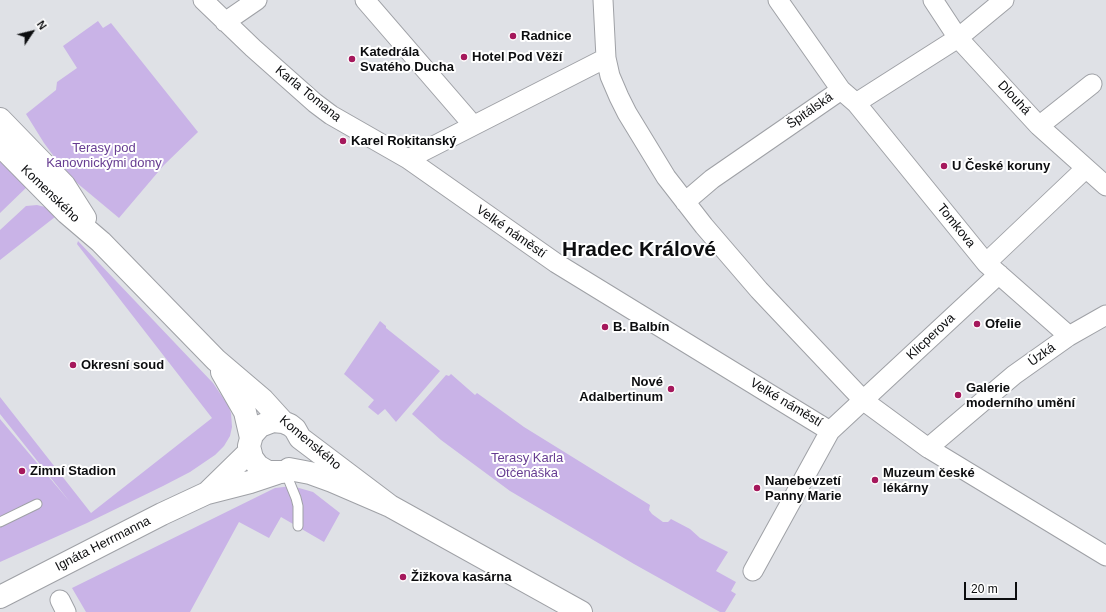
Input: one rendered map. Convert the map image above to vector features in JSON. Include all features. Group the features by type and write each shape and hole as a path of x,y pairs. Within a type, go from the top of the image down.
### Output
{"street":[{"name":"Karla Tomana","path":"203,0 253,48 315,103 331,115 408,159"},
{"path":"225,22 257,0"},
{"path":"364,0 473,125"},
{"path":"778,0 841,90"},
{"name":"Dlouhá","path":"933,0 958,38 1039,126 1085,169 1106,186"},
{"path":"856,103 958,38 1004,0"},
{"path":"604,8 606,58 610,76 627,113 662,172 685,202 759,290 864,401 928,448 1049,523 1106,556"},
{"path":"408,159 606,58"},
{"path":"1039,126 1092,84"},
{"name":"Špitálská","path":"685,202 712,180 841,90 856,103"},
{"name":"Tomkova","path":"856,103 992,268 1069,336"},
{"name":"Komenského","path":"0,119 64,185 101,242"},
{"name":"Komenského","path":"0,145 67,213 101,242 216,360 263,400 283,422 292,426 300,438 390,506"},
{"name":"Velké náměstí","path":"408,159 556,263 830,431 864,401"},
{"name":"Klicperova","path":"864,401 1085,169"},
{"name":"Úzká","path":"928,448 1014,375 1069,336 1106,315"},
{"name":"Komenského","path":"216,360 245,412 250,444"},
{"path":"283,422 273,421 262,425 254,431 250,444 252,458 258,466 265,471 284,471 296,464 300,458 302,449 300,438"},
{"path":"753,571 830,431"},
{"name":"Ignáta Herrmanna","path":"207,494 250,444"},
{"name":"Komenského","path":"284,471 310,473 390,506 581,612"},
{"name":"Ignáta Herrmanna","path":"0,597 142,525 207,494 284,471"}],"lane":[{"path":"284,471 296,498 298,506 298,526"},
{"path":"0,522 37,504"}],"green space":[{"name":"Terasy pod Kanovnickými domy","path":"98,21 103,28 111,23 198,132 164,165 119,218 77,183 61,166 44,143 26,114 56,90 57,82 77,68 63,46"},
{"path":"0,153 30,184 0,213"},
{"path":"37,205 45,207 55,217 0,260 0,230 26,206"},
{"path":"78,241 213,383 228,405 231,413 232,427 230,436 224,446 215,455 190,472 87,523 0,562 0,419 70,502 0,414 0,397 91,513 212,418 77,244"},
{"path":"380,321 386,326 386,328 440,371 396,422 385,409 378,415 368,407 374,400 344,374"},
{"name":"Terasy Karla Otčenáška","path":"451,374 475,395 477,393 524,427 650,505 649,510 652,514 663,522 668,522 671,519 690,529 700,538 728,552 716,571 736,582 731,591 736,594 725,612 720,612 634,564 510,491 441,440 412,414 446,375 449,376"},
{"path":"292,486 313,492 340,513 324,542 281,517 269,538 239,522 190,612 86,612 72,588 275,488"}],"place":[{"name":"Radnice","path":"513,36"},
{"name":"Hotel Pod Věží","path":"464,57"},
{"name":"Katedrála Svatého Ducha","path":"352,59"},
{"name":"Karel Rokitanský","path":"343,141"},
{"name":"U České koruny","path":"944,166"},
{"name":"Ofelie","path":"977,324"},
{"name":"B. Balbín","path":"605,327"},
{"name":"Okresní soud","path":"73,365"},
{"name":"Nové Adalbertinum","path":"671,389"},
{"name":"Galerie moderního umění","path":"958,395"},
{"name":"Zimní Stadion","path":"22,471"},
{"name":"Muzeum české lékárny","path":"875,480"},
{"name":"Nanebevzetí Panny Marie","path":"757,488"},
{"name":"Žižkova kasárna","path":"403,577"}],"district":[{"name":"Hradec Králové","path":"639,250"}]}
